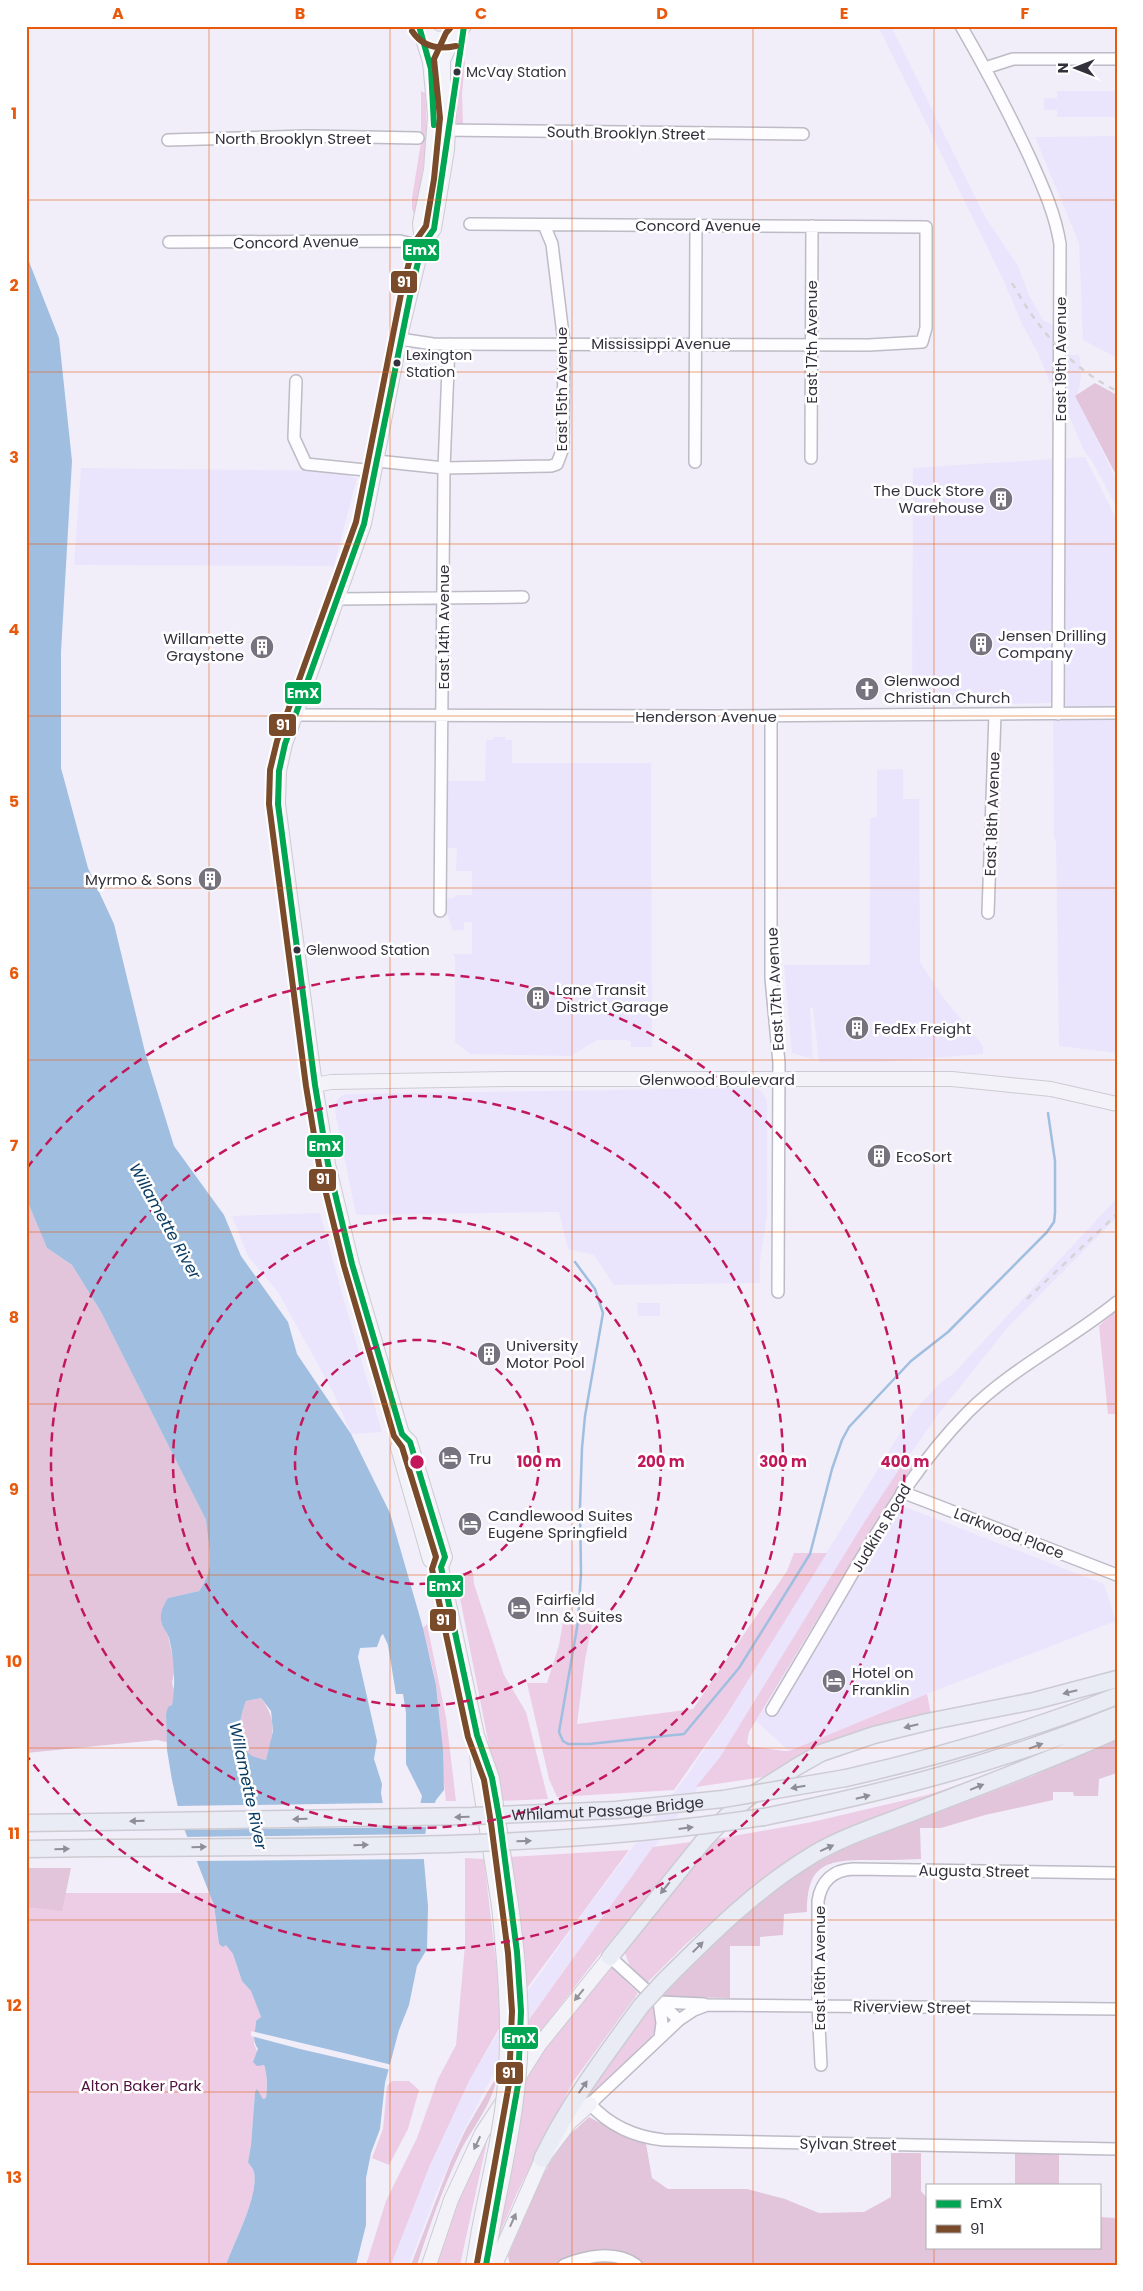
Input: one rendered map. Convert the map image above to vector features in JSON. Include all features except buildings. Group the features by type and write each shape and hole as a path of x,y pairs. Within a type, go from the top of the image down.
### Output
{"highway":[{"path":"610,1957 705,1839 728,1816 749,1797 821,1753 874,1735 927,1722 1034,1701 1117,1679"},
{"name":"Whilamut Passage Bridge","path":"26,1823 472,1816 598,1812 722,1799 846,1778 930,1758 1067,1716 1117,1696"},
{"name":"Whilamut Passage Bridge","path":"26,1849 440,1844 533,1841 664,1831 764,1817 854,1799 945,1776 992,1762 1117,1715"},
{"path":"542,2159 574,2099 641,2006 714,1931 768,1885 816,1853 873,1828 1117,1730"}],"main road":[{"path":"422,246 434,229 449,130 449,108 443,66 446,50 464,26"},
{"path":"421,29 437,39 454,37"},
{"path":"421,29 431,70 434,130 430,178 420,223 422,246 400,338 364,524 295,715 282,758 278,804 314,1085 328,1164 340,1217 402,1434 410,1442 445,1557 441,1567 477,1735 492,1778 505,1906 517,1952 521,2011 520,2056 513,2117 485,2231 473,2265"},
{"name":"Glenwood Boulevard","path":"314,1085 331,1082 506,1079 952,1079 1001,1082 1051,1089 1117,1104"},
{"path":"429,2265 451,2200 482,2133 539,2045 610,1957"},
{"path":"495,2265 542,2159 566,2128 590,2104"},
{"path":"485,2231 486,2265"}],"street":[{"name":"East 19th Avenue","path":"961,26 985,68 1054,212 1060,244 1058,714"},
{"path":"985,68 1013,59 1117,59"},
{"name":"South Brooklyn Street","path":"434,130 803,134"},
{"name":"North Brooklyn Street","path":"168,140 308,136 418,138"},
{"name":"Concord Avenue","path":"470,224 926,227 926,328 922,342"},
{"name":"East 15th Avenue","path":"444,468 551,466 557,464 563,448 564,343 552,244 544,225"},
{"path":"695,462 696,225"},
{"name":"East 17th Avenue","path":"811,458 812,226"},
{"name":"Concord Avenue","path":"169,242 400,241 422,246"},
{"name":"Mississippi Avenue","path":"400,338 448,344 909,344 922,342"},
{"name":"East 14th Avenue","path":"440,911 444,468 448,344"},
{"path":"296,381 294,438 306,464 444,468"},
{"path":"338,599 523,597"},
{"name":"East 18th Avenue","path":"988,913 995,714"},
{"name":"Henderson Avenue","path":"295,715 771,716 1117,714"},
{"name":"East 17th Avenue","path":"771,716 771,978 779,1079 778,1292"},
{"name":"Judkins Road","path":"772,1710 902,1492 937,1446 972,1408 1031,1361 1091,1323 1117,1302"},
{"name":"Larkwood Place","path":"902,1492 1117,1575"},
{"name":"Augusta Street","path":"832,1875 841,1870 853,1869 1117,1873"},
{"name":"East 16th Avenue","path":"821,2065 818,2006 818,1901 822,1886 832,1875"},
{"path":"610,1957 679,2020"},
{"path":"659,2002 662,2023 660,2038"},
{"name":"Riverview Street","path":"659,2002 707,2005 1117,2009"},
{"name":"Riverview Street","path":"590,2104 679,2020 694,2010 707,2005"},
{"name":"Sylvan Street","path":"590,2104 599,2114 630,2132 664,2140 1117,2149"},
{"path":"564,2265 580,2259 608,2256 629,2260 636,2265"}],"shaded area":[{"path":"878,26 891,26 984,215 1018,266 1028,293 1043,320 1054,326 1054,385 1050,383 1002,277"},
{"path":"1057,91 1117,91 1117,117 1057,117 1057,110 1044,110 1044,98 1057,98"},
{"path":"1117,136 1117,358 1083,340 1079,243 1035,137"},
{"path":"1066,355 1078,355 1080,358 1081,378 1077,399 1117,481 1117,508 1092,461 1084,451 1067,411 1064,376"},
{"path":"1095,383 1117,395 1117,477 1075,396"},
{"path":"1085,457 1117,520 1117,1053 1059,1046 1053,703 912,706 913,468"},
{"path":"81,468 345,471 351,477 357,478 334,566 74,565"},
{"path":"493,737 505,737 505,740 512,740 512,763 651,763 652,1047 631,1047 631,1042 626,1040 597,1040 571,1056 470,1054 455,1042 455,958 453,954 472,954 472,922 464,922 464,930 453,931 447,914 447,898 455,898 455,895 472,895 472,871 456,871 457,848 448,848 447,781 485,781 486,740 493,740"},
{"path":"903,769 903,799 919,799 920,962 942,996 983,1046 983,1054 883,1062 819,1062 813,1008 810,1008 813,1059 792,1053 784,965 870,965 870,818 877,817 877,770"},
{"path":"753,1088 761,1091 767,1100 767,1215 760,1261 760,1283 614,1285 594,1255 568,1249 559,1212 356,1215 335,1111 337,1100 347,1094"},
{"path":"26,1198 47,1248 72,1265 101,1312 206,1520 210,1565 205,1582 199,1591 168,1598 161,1622 168,1636 175,1668 172,1683 175,1693 172,1705 166,1714 167,1742 157,1740 26,1753"},
{"path":"1117,1198 1117,1217 1008,1327 937,1416 902,1466 718,1760 525,2024 494,2073 463,2132 437,2191 409,2265 391,2265 436,2150 467,2084 498,2033 583,1913 688,1774 722,1723 913,1412 941,1382 953,1374"},
{"path":"320,1213 382,1432 351,1434 333,1392 278,1292 248,1256 232,1216"},
{"path":"637,1303 660,1303 660,1316 638,1316"},
{"path":"890,1501 1104,1584 1116,1621 927,1694 789,1751 756,1721"},
{"path":"261,1698 272,1721 271,1742 266,1760 247,1753 242,1746 239,1730 246,1701"},
{"path":"1117,1739 1117,1773 1099,1779 1098,1796 1074,1796 1073,1792 1053,1792 1053,1800 985,1815 941,1828 920,1828 921,1859 851,1860 829,1864 815,1875 810,1884 807,1912 784,1914 783,1935 760,1937 760,1946 730,1946 730,1998 668,1997 660,1995 746,1911 795,1876 820,1861 847,1847 1033,1776"},
{"path":"26,1868 71,1868 62,1911 26,1907"},
{"path":"497,2076 487,2106 460,2152 448,2180 431,2222 417,2265 411,2265 451,2161 466,2129"},
{"path":"589,2117 623,2135 646,2144 652,2178 668,2189 747,2189 785,2199 819,2213 864,2212 891,2197 891,2153 921,2153 921,2191 926,2197 926,2248 1100,2248 1100,2217 1117,2218 1117,2265 510,2265 508,2256 539,2182 564,2140"},
{"path":"1015,2152 1059,2154 1059,2184 1015,2184"}],"green space":[{"path":"460,60 465,61 462,94 463,126 457,124 454,115"},
{"path":"421,91 425,93 426,139 423,170 414,214 412,198 421,142"},
{"path":"1117,1310 1117,1414 1108,1414 1099,1326"},
{"path":"908,1456 916,1461 872,1529 749,1732 747,1743 751,1747 789,1751 927,1694 931,1714 812,1749 763,1777 696,1787 720,1757 865,1521"},
{"path":"794,1553 827,1553 726,1716 674,1790 557,1797 549,1779 527,1683 547,1683 559,1645 564,1616 595,1610 585,1660 577,1724 693,1709 787,1571"},
{"path":"473,1572 474,1584 504,1675 526,1712 548,1799 500,1801 457,1583 457,1578 461,1573"},
{"path":"427,1624 446,1717 456,1801 446,1801 438,1700 423,1628"},
{"path":"1014,1767 807,1852 767,1875 686,1944 647,1983 630,1966 624,1951 711,1840 812,1822 927,1795"},
{"path":"691,1842 600,1954 526,2050 525,2025 653,1847"},
{"path":"629,1850 524,1992 509,1857"},
{"path":"465,1858 484,1859 497,1971 500,2027 469,2081 430,2165 391,2265 366,2265 386,2201 417,2138 438,2079 456,2045 465,1945"},
{"name":"Alton Baker Park","path":"26,1893 210,1893 214,1905 219,1944 226,1944 233,1954 242,1981 251,1991 261,2017 256,2027 254,2044 267,2073 266,2098 263,2099 259,2093 255,2092 248,2162 254,2172 253,2193 245,2219 226,2265 26,2265"},
{"path":"611,1967 638,1993 573,2082 516,2195 500,2233 495,2232 524,2074"},
{"path":"652,2004 655,2008 657,2021 651,2037 589,2096 578,2102"},
{"path":"392,2081 409,2081 419,2090 408,2129 389,2165 372,2158 383,2129 387,2086"},
{"path":"489,2132 460,2265 436,2265 453,2214"}],"water":[{"name":"Willamette River","path":"26,254 59,338 72,461 61,652 61,768 88,868 114,924 145,1052 174,1146 224,1215 241,1256 288,1322 297,1354 351,1434 390,1513 423,1628 436,1685 443,1750 444,1790 436,1800 427,1822 423,1850 428,1906 427,1949 417,1966 409,2005 399,2030 385,2083 380,2129 371,2153 366,2178 366,2225 356,2265 226,2265 245,2219 255,2182 254,2171 248,2162 255,2092 257,2089 263,2099 266,2098 267,2086 264,2065 257,2066 253,2062 258,2049 254,2038 256,2021 261,2017 251,1991 242,1981 233,1954 226,1945 223,1947 219,1944 214,1905 181,1821 167,1750 166,1714 168,1707 172,1705 173,1663 169,1638 161,1622 163,1608 168,1598 199,1591 205,1582 210,1565 206,1520 101,1312 72,1265 47,1248 26,1198","holes":["383,1634 388,1645 396,1694 403,1694 406,1713 406,1764 422,1796 417,1818 384,1810 381,1793 382,1784 374,1759 377,1741 358,1657 360,1648 377,1647","261,1698 271,1711 273,1731 266,1760 255,1757 247,1752 242,1746 239,1729 246,1701"]}],"pier":[{"path":"385,1803 387,1808 397,1814 415,1815 418,1803 438,1803 428,1827 182,1830 176,1806"},
{"path":"427,1834 426,1859 194,1861 185,1837"},
{"path":"251,2031 392,2065 391,2070 251,2036"}],"waterway":[{"path":"575,1262 595,1289 603,1313 585,1416 582,1448 580,1507 581,1573 578,1622 559,1732 563,1741 568,1744 589,1744 684,1734 739,1668 810,1554 832,1469 842,1440 849,1427 911,1361 948,1332 1047,1232 1054,1222 1055,1161 1048,1113"}],"railway":[{"path":"1012,283 1033,316 1056,345 1084,370 1117,391"},
{"path":"1027,1299 1117,1214"}],"transit line":[{"name":"EmX","path":"419,26 431,69 434,125"},
{"name":"91","path":"452,26 446,33 434,59 440,118 434,179 426,226 414,243 401,294 356,522 277,741 270,770 269,804 306,1086 319,1165 344,1266 394,1436 402,1447 436,1557 432,1569 468,1737 484,1780 491,1823 508,1953 512,2011 509,2084 477,2263"},
{"name":"EmX","path":"464,26 434,229 422,246 411,291 364,524 285,744 279,771 278,804 315,1085 328,1164 352,1264 402,1434 410,1442 445,1557 441,1567 477,1735 492,1778 500,1822 517,1952 521,2011 518,2085 486,2265"},
{"name":"91","path":"412,31 431,46 456,46"}],"place":[{"name":"McVay Station","path":"457,72"},
{"name":"Lexington Station","path":"397,363"},
{"name":"The Duck Store Warehouse","path":"1001,499"},
{"name":"Jensen Drilling Company","path":"981,644"},
{"name":"Willamette Graystone","path":"262,647"},
{"name":"Glenwood Christian Church","path":"867,689"},
{"name":"Myrmo & Sons","path":"210,879"},
{"name":"Glenwood Station","path":"297,950"},
{"name":"Lane Transit District Garage","path":"538,998"},
{"name":"FedEx Freight","path":"857,1028"},
{"name":"EcoSort","path":"879,1156"},
{"name":"University Motor Pool","path":"489,1354"},
{"name":"Tru","path":"450,1458"},
{"name":"Candlewood Suites Eugene Springfield","path":"470,1524"},
{"name":"Fairfield Inn & Suites","path":"519,1608"},
{"name":"Hotel on Franklin","path":"834,1681"}]}
